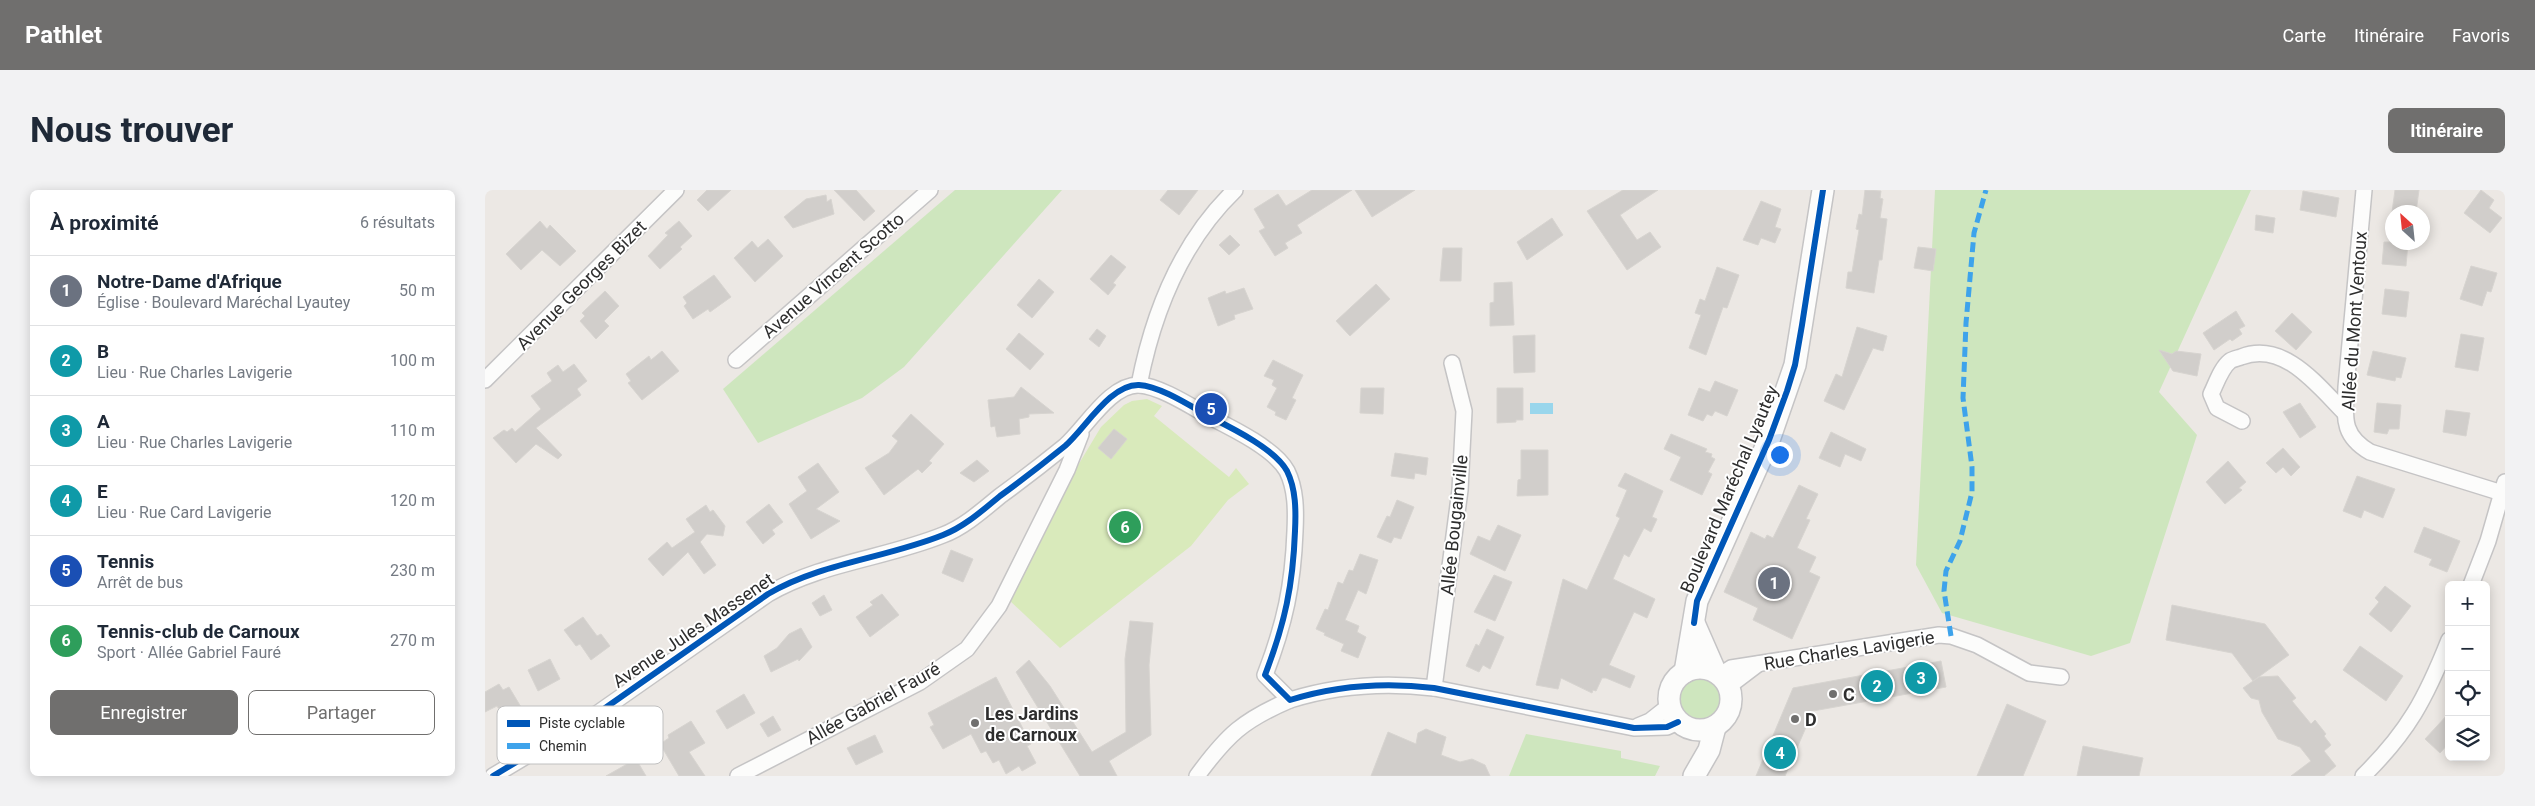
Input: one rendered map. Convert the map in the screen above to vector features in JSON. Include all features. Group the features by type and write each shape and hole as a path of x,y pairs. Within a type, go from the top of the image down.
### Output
{"main road":[{"name":"Boulevard Maréchal Lyautey","path":"1685,672 1697,601 1769,440 1792,374 1823,190"},
{"path":"1678,719 1695,731 1715,727 1723,722 1731,706 1721,677 1694,623"},
{"path":"1695,775 1678,719 1671,686 1685,672 1700,668 1721,677"},
{"path":"1695,775 1709,750 1715,727"}],"street":[{"name":"Avenue Georges Bizet","path":"485,380 676,190"},
{"name":"Avenue Vincent Scotto","path":"736,360 930,190"},
{"path":"1235,190 1200,230 1185,254 1163,299 1148,341 1139,385 1159,391 1217,420 1270,452 1287,471 1294,491 1294,570 1289,604 1265,674 1290,700"},
{"name":"Allée du Mont Ventoux","path":"2364,190 2345,413 2348,434 2358,445 2369,452 2504,487"},
{"path":"2242,421 2217,408 2211,394 2218,378 2230,361 2250,353 2273,354 2293,364 2345,413"},
{"name":"Allée Bougainville","path":"1434,688 1460,490 1464,411 1452,364"},
{"name":"Avenue Jules Massenet","path":"608,706 768,594 792,580 945,534 973,518 1067,444 1107,400 1124,388 1139,385"},
{"name":"Allée Gabriel Fauré","path":"738,776 920,682 967,649 999,606 1067,470 1086,424"},
{"path":"2473,581 2488,541 2504,487"},
{"name":"Rue Charles Lavigerie","path":"1721,677 1759,663 1939,635 1977,645 2029,674 2061,676"},
{"path":"2363,776 2387,752 2414,716 2430,688 2445,650"},
{"path":"1197,776 1221,744 1239,727 1256,715 1290,700 1341,687 1400,684 1434,688 1635,728 1650,721 1678,719"},
{"name":"Avenue Jules Massenet","path":"493,776 513,764"}],"green space":[{"path":"955,190 1062,190 904,367 862,398 758,443 723,389"},
{"path":"1935,190 2251,190 2159,392 2197,435 2130,643 2091,656 1942,613 1916,565"},
{"path":"1147,399 1162,406 1154,416 1229,477 1236,468 1249,484 1228,500 1191,546 1060,648 1009,600 1053,507 1101,427 1124,405 1132,401"},
{"path":"1699,676 1708,678 1716,683 1721,691 1723,700 1721,709 1716,717 1708,722 1699,724 1690,722 1682,717 1677,709 1675,700 1677,691 1682,683 1690,678"},
{"path":"1526,734 1621,751 1621,758 1660,766 1655,776 1509,776"}],"water":[{"path":"1530,403 1553,403 1553,414 1530,414"}],"building":[{"path":"707,190 731,190 708,211 697,200"},
{"path":"834,190 856,190 875,211 864,221"},
{"path":"1168,190 1198,190 1179,215 1160,200"},
{"path":"1312,190 1352,190 1297,225 1302,233 1285,243 1288,248 1275,256 1259,231 1265,228 1254,209 1278,194 1286,206"},
{"path":"1355,190 1415,190 1372,217"},
{"path":"1623,190 1658,190 1620,215 1637,240 1650,232 1661,247 1627,270 1587,211"},
{"path":"1865,190 1881,191 1880,198 1883,199 1880,218 1887,219 1882,260 1879,260 1874,293 1846,288 1848,272 1852,272 1859,230 1856,229 1859,214 1862,215"},
{"path":"2395,190 2419,190 2417,205 2393,205"},
{"path":"2481,190 2494,200 2489,208 2502,218 2490,233 2464,213"},
{"path":"2303,191 2339,198 2336,217 2300,210"},
{"path":"826,195 827,202 831,199 834,214 793,228 784,217 806,199"},
{"path":"1761,201 1781,209 1775,227 1781,229 1775,243 1761,238 1758,245 1743,240"},
{"path":"2256,215 2275,218 2273,233 2255,230"},
{"path":"1552,218 1563,235 1527,260 1517,242"},
{"path":"540,221 547,229 550,225 576,251 560,266 542,250 521,270 506,254"},
{"path":"679,221 692,236 680,247 682,249 660,269 648,256 668,235 665,233"},
{"path":"1230,235 1240,245 1229,255 1219,245"},
{"path":"768,239 783,256 755,282 734,258 752,241 758,248"},
{"path":"2384,242 2385,250 2407,250 2406,266 2382,264"},
{"path":"1918,247 1936,249 1933,271 1914,268"},
{"path":"1443,248 1462,248 1461,281 1440,281"},
{"path":"1111,255 1126,267 1113,283 1116,285 1108,295 1090,279"},
{"path":"2471,266 2497,273 2491,292 2487,291 2482,306 2460,299"},
{"path":"1717,267 1739,275 1727,308 1723,307 1706,355 1689,348 1701,315 1695,313 1700,299 1705,301"},
{"path":"714,275 731,297 710,312 708,309 693,319 684,306 687,303 683,297"},
{"path":"1039,279 1054,292 1032,318 1017,305"},
{"path":"1512,282 1514,325 1490,326 1490,303 1494,302 1494,283"},
{"path":"1376,284 1390,299 1350,336 1336,321"},
{"path":"1244,288 1253,309 1234,315 1235,319 1218,326 1208,298 1225,291 1226,294"},
{"path":"2385,289 2409,292 2406,317 2382,314"},
{"path":"605,291 619,306 604,321 609,326 596,339 580,321 585,316 582,313"},
{"path":"2236,311 2245,326 2239,329 2242,334 2232,341 2230,339 2214,350 2203,333"},
{"path":"2292,313 2312,332 2296,350 2275,331"},
{"path":"1857,327 1887,336 1883,351 1873,348 1844,410 1824,401 1836,374 1842,377"},
{"path":"1097,329 1106,336 1099,347 1089,339"},
{"path":"1019,333 1044,354 1030,370 1006,349"},
{"path":"2461,334 2484,338 2478,371 2455,367"},
{"path":"1535,335 1535,372 1514,373 1513,336"},
{"path":"2159,350 2172,354 2176,351 2201,354 2197,376 2173,371"},
{"path":"662,351 679,371 642,400 628,383 631,381 626,374 649,356 651,360"},
{"path":"2373,351 2406,358 2401,378 2396,377 2395,381 2367,375"},
{"path":"1273,360 1303,375 1292,398 1296,400 1286,420 1275,415 1276,412 1267,407 1277,388 1272,385 1274,380 1264,376"},
{"path":"574,364 587,381 577,389 581,395 536,428 562,455 558,459 536,444 516,463 493,438 504,430 507,432 512,428 515,432 541,409 531,396 552,381 547,373 558,365 563,372"},
{"path":"1715,381 1738,390 1727,416 1715,411 1712,416 1707,414 1703,421 1688,415 1699,388 1710,392"},
{"path":"1021,387 1054,413 1029,414 1029,417 1019,419 1020,434 997,437 995,426 991,427 988,400 1014,397"},
{"path":"1361,388 1384,388 1383,414 1360,413"},
{"path":"1497,388 1523,388 1523,420 1497,423"},
{"path":"2300,403 2316,427 2300,438 2283,412"},
{"path":"2377,403 2401,405 2399,429 2389,429 2387,434 2374,432"},
{"path":"2446,410 2470,413 2466,436 2443,432"},
{"path":"911,414 944,444 929,461 932,463 922,473 918,469 884,495 865,468 889,453 898,441 892,436"},
{"path":"1114,429 1127,439 1111,459 1098,448"},
{"path":"1831,432 1866,449 1861,461 1845,454 1840,467 1819,458"},
{"path":"1671,434 1707,449 1705,452 1712,454 1711,457 1715,459 1708,472 1712,474 1702,495 1670,480 1681,457 1664,449"},
{"path":"2283,448 2300,467 2291,476 2283,467 2276,473 2266,463"},
{"path":"1521,450 1548,450 1548,495 1517,496 1518,480 1521,479"},
{"path":"1395,453 1428,458 1426,475 1415,473 1414,479 1391,476"},
{"path":"977,460 989,471 974,482 960,473"},
{"path":"2228,461 2246,482 2239,488 2242,490 2225,504 2206,482"},
{"path":"818,463 839,492 816,509 840,521 811,539 789,504 807,491 798,477"},
{"path":"1625,473 1663,491 1652,517 1657,519 1651,532 1644,528 1629,557 1624,554 1613,579 1655,599 1647,618 1634,612 1609,665 1635,676 1630,688 1606,678 1602,678 1596,691 1593,690 1592,693 1561,678 1558,689 1536,685 1563,579 1587,590 1620,518 1616,516 1627,490 1618,486"},
{"path":"2357,476 2395,489 2383,518 2364,510 2361,518 2343,511"},
{"path":"1799,485 1818,494 1806,519 1810,520 1797,548 1816,557 1809,572 1820,577 1792,639 1753,620 1758,608 1724,592 1751,532 1765,539 1767,535 1773,538"},
{"path":"1397,500 1414,507 1401,539 1394,537 1391,543 1377,537 1387,516 1390,517"},
{"path":"769,504 783,522 772,530 775,534 763,544 746,522"},
{"path":"706,505 710,512 713,510 725,526 723,536 707,534 700,542 716,565 704,574 688,552 663,576 648,559 667,542 672,548 695,532 686,519"},
{"path":"1498,525 1521,535 1505,571 1470,554 1478,536 1490,541"},
{"path":"2424,527 2460,541 2447,572 2429,565 2432,559 2414,552"},
{"path":"951,550 973,559 963,582 942,573"},
{"path":"1360,554 1378,560 1366,594 1358,590 1345,620 1359,626 1357,632 1366,637 1358,658 1341,651 1344,644 1324,635 1325,633 1316,629 1325,609 1328,610 1338,582 1343,584 1349,570 1353,571"},
{"path":"1494,575 1512,582 1495,621 1474,612"},
{"path":"2385,586 2411,606 2391,632 2369,614 2379,602 2375,598"},
{"path":"882,594 899,615 870,637 856,617 873,605 870,602"},
{"path":"824,595 832,610 820,616 812,603"},
{"path":"2172,605 2265,624 2289,655 2253,681 2232,653 2166,640"},
{"path":"583,617 597,636 601,634 610,646 591,660 580,644 576,646 564,630"},
{"path":"1130,621 1153,623 1149,665 1151,735 1109,761 1117,776 1080,776 1016,672 1029,660 1050,686 1092,752 1126,732 1125,659"},
{"path":"801,628 812,647 799,661 798,659 771,672 764,656 777,648 789,634"},
{"path":"1487,629 1504,637 1490,669 1483,665 1479,672 1466,666 1476,644 1479,646"},
{"path":"2360,646 2403,676 2386,701 2343,670"},
{"path":"550,659 560,679 538,691 528,670"},
{"path":"1941,661 1946,687 1813,711 1785,776 1756,776 1793,688"},
{"path":"2278,676 2296,698 2292,701 2311,724 2315,720 2326,734 2324,736 2331,745 2324,751 2336,766 2324,776 2291,776 2311,761 2300,747 2278,739 2262,712 2259,700 2251,698 2243,688 2259,677"},
{"name":"Les Jardins de Carnoux","path":"996,677 1031,744 1027,746 1036,763 1022,771 1019,766 1006,774 999,760 993,763 986,751 981,753 971,734 943,749 930,727 934,725 928,713"},
{"path":"499,684 503,690 509,687 520,706 497,706 485,712 485,692"},
{"path":"744,694 755,713 727,729 716,711"},
{"path":"2007,704 2046,721 2023,776 1977,776"},
{"path":"773,716 781,730 768,737 760,724"},
{"path":"2445,717 2445,747 2440,753 2425,739"},
{"path":"691,721 705,743 689,752 705,776 679,776 663,749 663,742 669,738 668,735"},
{"path":"1426,729 1446,737 1441,755 1460,762 1472,759 1485,765 1490,776 1371,776 1388,732 1416,744 1418,733"},
{"path":"875,735 883,752 856,765 847,748"},
{"path":"2083,746 2143,758 2139,776 2077,776"},
{"path":"627,764 639,764 646,776 606,776"}],"marked path":[{"path":"1951,636 1944,591 1946,571 1960,541 1972,492 1972,467 1963,398 1966,323 1974,233 1986,190"}],"cycle path":[{"path":"1694,623 1697,601 1769,440 1795,365 1823,190"},
{"path":"608,706 768,594 810,575 899,550 958,528 1065,446 1108,399 1128,387 1139,385 1166,393 1241,433 1273,455 1287,471 1294,493 1295,508 1292,569 1283,621 1265,675 1290,700 1343,688 1379,685 1415,686 1434,688 1634,728 1667,727 1678,722"},
{"path":"493,776 513,764"}],"place":[{"name":"Tennis","path":"1211,409"},
{"name":"Tennis-club de Carnoux","path":"1125,527"},
{"name":"Notre-Dame d'Afrique","path":"1774,583"},
{"name":"A","path":"1921,678"},
{"name":"B","path":"1877,686"},
{"name":"C","path":"1833,694"},
{"name":"D","path":"1795,719"},
{"name":"Les Jardins de Carnoux","path":"975,723"},
{"name":"E","path":"1780,753"}]}
